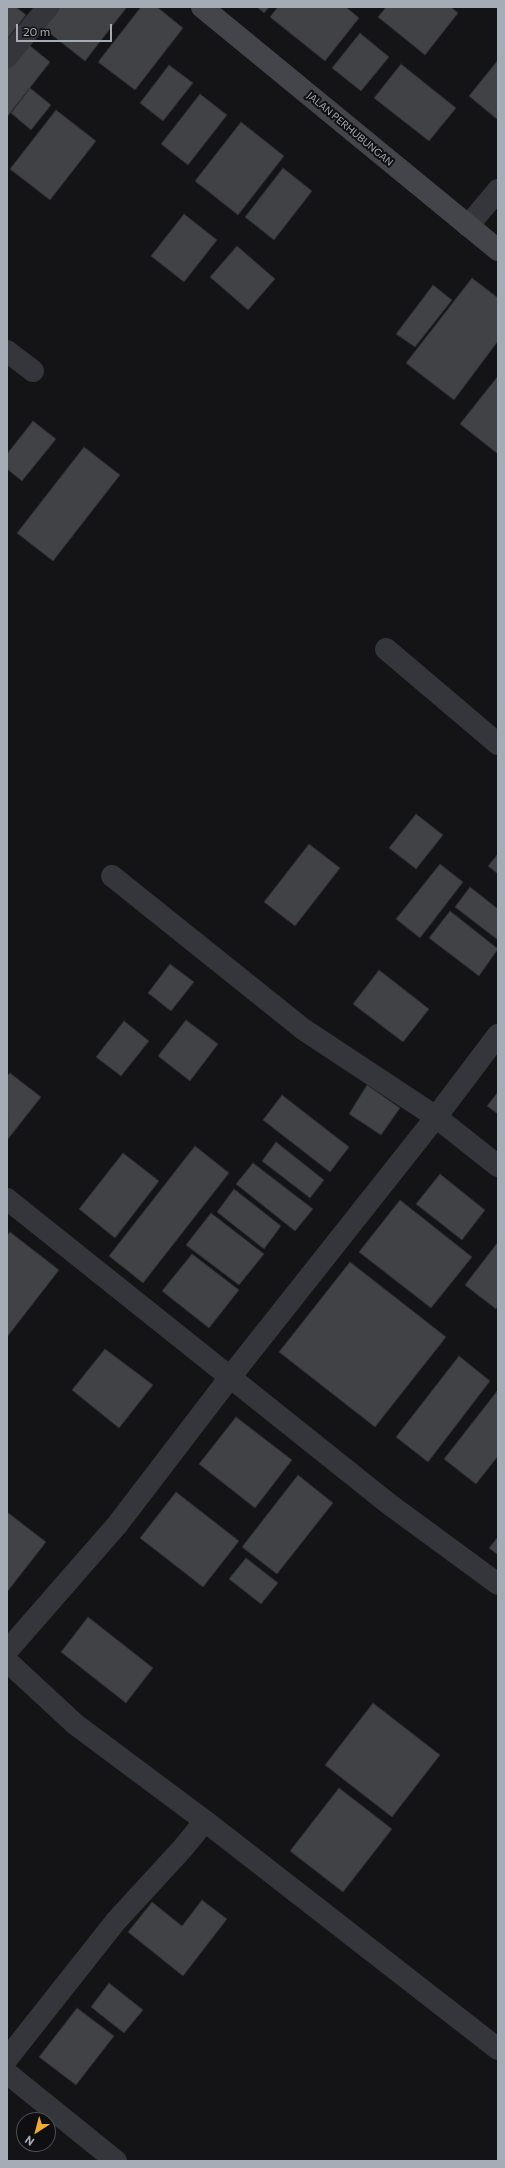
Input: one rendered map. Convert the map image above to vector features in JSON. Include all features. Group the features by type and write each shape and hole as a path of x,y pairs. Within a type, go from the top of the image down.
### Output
{"main road":[{"name":"JALAN PERHUBUNGAN","path":"214,10 498,250"}],"street":[{"path":"7,57 48,7"},
{"path":"468,226 498,190"},
{"path":"7,351 33,371"},
{"path":"386,649 498,744"},
{"path":"112,876 303,1029 436,1117 498,1166"},
{"path":"7,1652 117,1525 231,1376 436,1117 498,1035"},
{"path":"7,1199 231,1376 389,1504 498,1584"},
{"path":"7,1661 75,1724 205,1821 498,2049"},
{"path":"7,2060 116,1921 183,1848 205,1821"},
{"path":"7,2073 116,2161"}],"building":[{"path":"7,7 16,7 26,15 7,39"},
{"path":"60,7 127,7 85,61 43,28"},
{"path":"141,7 157,7 183,28 135,90 98,62"},
{"path":"257,7 269,7 264,13"},
{"path":"278,7 346,7 359,18 325,61 270,17"},
{"path":"386,7 451,7 458,13 425,55 378,17"},
{"path":"360,33 389,57 361,91 332,68"},
{"path":"24,41 50,62 7,117 7,63"},
{"path":"498,60 498,120 469,96"},
{"path":"401,64 456,108 429,141 374,98"},
{"path":"169,65 193,83 163,121 140,103"},
{"path":"30,88 51,105 31,130 11,113"},
{"path":"200,94 227,115 188,165 161,144"},
{"path":"56,110 96,141 50,200 10,169"},
{"path":"241,122 284,156 238,215 195,181"},
{"path":"283,168 312,191 274,240 245,217"},
{"path":"184,214 217,240 184,282 151,256"},
{"path":"237,246 275,279 248,310 210,277"},
{"path":"472,278 498,298 498,341 454,400 406,363"},
{"path":"433,285 452,300 415,347 396,334"},
{"path":"498,376 498,454 460,424"},
{"path":"33,421 56,439 22,481 7,469 7,454"},
{"path":"84,447 120,475 53,561 17,533"},
{"path":"416,814 443,835 416,869 389,848"},
{"path":"309,844 340,868 295,926 264,902"},
{"path":"498,854 498,874 488,866"},
{"path":"440,864 463,882 420,938 396,919"},
{"path":"470,887 498,909 498,940 455,907"},
{"path":"450,911 498,949 479,976 429,938"},
{"path":"170,964 194,982 171,1011 148,993"},
{"path":"379,970 429,1009 403,1042 353,1004"},
{"path":"186,1020 218,1044 190,1081 158,1056"},
{"path":"124,1021 149,1041 121,1076 96,1057"},
{"path":"10,1073 41,1097 8,1139 7,1076"},
{"path":"367,1085 400,1108 381,1135 349,1114"},
{"path":"498,1092 498,1114 487,1106"},
{"path":"282,1095 349,1147 330,1172 263,1120"},
{"path":"276,1142 324,1180 310,1198 262,1161"},
{"path":"195,1146 229,1173 143,1283 109,1256"},
{"path":"123,1153 159,1181 115,1238 79,1209"},
{"path":"253,1163 313,1209 295,1231 236,1184"},
{"path":"440,1174 485,1210 462,1240 416,1204"},
{"path":"234,1189 281,1226 264,1249 217,1212"},
{"path":"400,1200 472,1257 431,1308 359,1252"},
{"path":"211,1213 264,1254 239,1285 186,1245"},
{"path":"10,1232 59,1270 7,1337 7,1236"},
{"path":"498,1242 498,1306 496,1309 465,1285"},
{"path":"192,1254 239,1290 209,1328 162,1291"},
{"path":"350,1262 446,1337 375,1427 279,1352"},
{"path":"105,1349 153,1385 119,1428 72,1390"},
{"path":"459,1356 490,1381 428,1462 396,1437"},
{"path":"498,1390 498,1456 476,1484 444,1459"},
{"path":"236,1417 292,1460 255,1508 199,1464"},
{"path":"298,1475 333,1503 277,1574 242,1547"},
{"path":"176,1492 239,1541 203,1587 140,1538"},
{"path":"7,1512 46,1542 7,1592"},
{"path":"498,1537 498,1555 489,1548"},
{"path":"246,1558 278,1583 261,1604 229,1579"},
{"path":"88,1617 153,1668 126,1703 61,1652"},
{"path":"373,1703 440,1755 392,1817 325,1765"},
{"path":"339,1788 392,1829 343,1892 290,1851"},
{"path":"202,1900 227,1919 183,1976 128,1932 152,1902 182,1926"},
{"path":"109,1983 143,2010 124,2033 91,2007"},
{"path":"77,2008 114,2036 76,2085 39,2057"}]}
